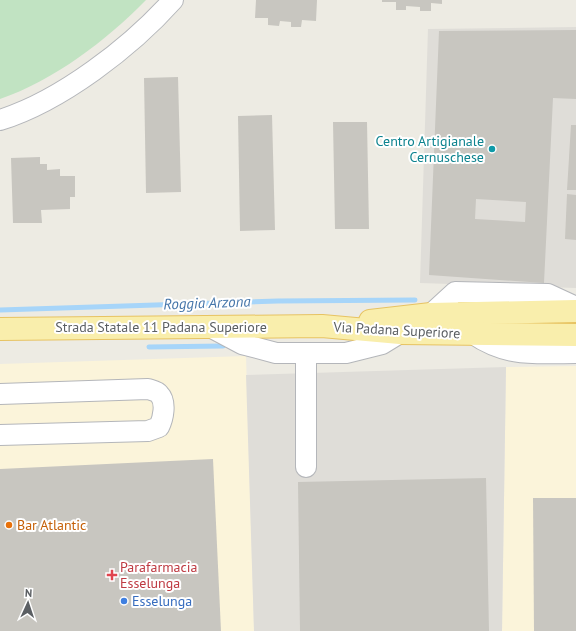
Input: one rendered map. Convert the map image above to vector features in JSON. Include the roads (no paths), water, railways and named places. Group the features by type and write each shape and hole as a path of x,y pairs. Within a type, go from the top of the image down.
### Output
{"main road":[{"name":"Via Padana Superiore","path":"322,326 439,313 576,311"},
{"name":"Via Padana Superiore","path":"322,326 400,333 576,335"},
{"name":"Strada Statale 11 Padana Superiore","path":"0,329 322,326"}],"street":[{"path":"0,120 41,103 76,82 135,37 173,0"},
{"path":"439,313 455,292 548,294 576,307"},
{"name":"Via Padana Superiore","path":"439,313 495,322 576,322"},
{"path":"210,327 242,344 258,350 276,353 346,353 365,350 382,344 400,333"},
{"path":"473,334 491,346 508,351 576,353"},
{"path":"306,353 306,467"},
{"path":"0,394 148,389 158,393 163,400 163,420 159,428 148,431 0,436"}],"waterway":[{"name":"Roggia Arzona","path":"0,310 278,301 415,300"},
{"path":"149,347 223,346"}],"place":[{"name":"Centro Artigianale Cernuschese","path":"492,149"},
{"name":"Bar Atlantic","path":"9,525"},
{"name":"Parafarmacia Esselunga","path":"112,575"},
{"name":"Esselunga","path":"124,601"}]}
